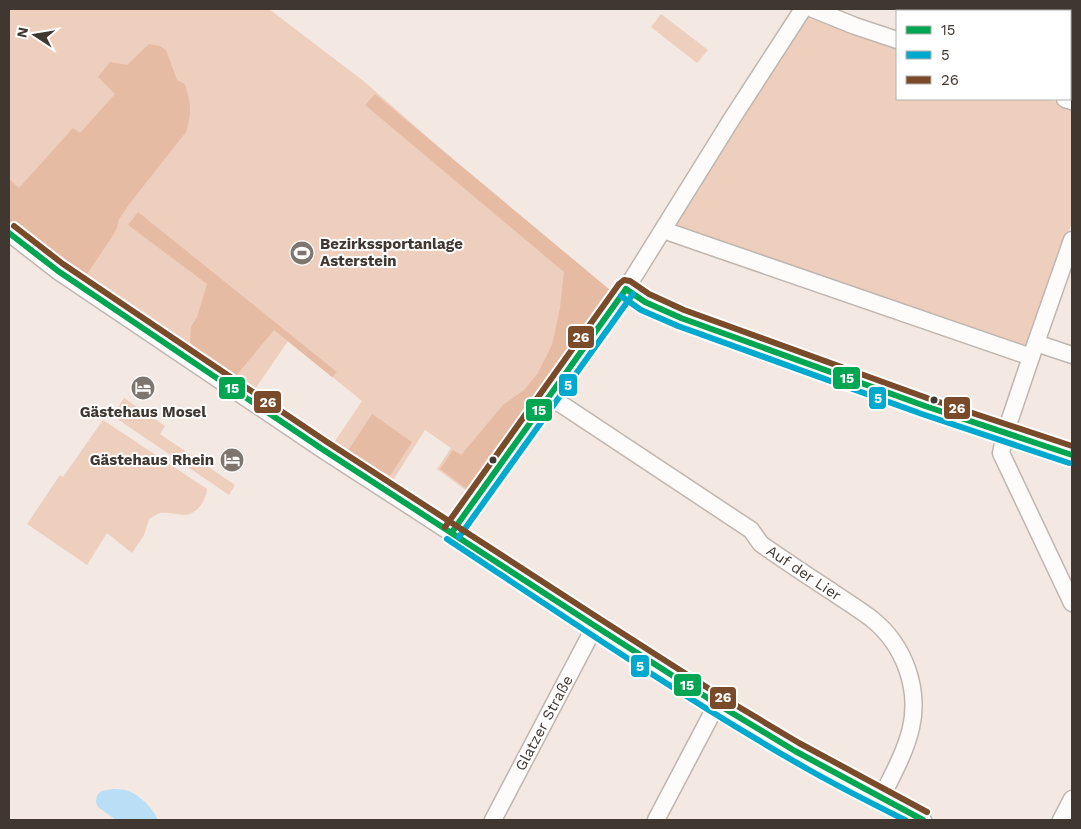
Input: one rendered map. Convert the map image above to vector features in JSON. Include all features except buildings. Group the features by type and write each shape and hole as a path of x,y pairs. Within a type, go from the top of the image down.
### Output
{"street":[{"path":"452,532 626,289 733,116 803,9"},
{"path":"813,9 896,40"},
{"path":"664,230 1034,350 1072,355"},
{"path":"9,233 58,272 322,449 595,626 795,751 923,820"},
{"path":"1072,240 1001,453 1072,603"},
{"path":"626,289 645,302 681,318 932,409 1072,455"},
{"name":"Auf der Lier","path":"549,396 750,530 761,544 872,618 892,640 908,670 912,687 913,706 907,743 881,798"},
{"name":"Glatzer Straße","path":"493,820 595,626"},
{"path":"656,820 717,704"},
{"path":"1061,820 1072,799"}],"shaded area":[{"name":"Bezirkssportanlage Asterstein","path":"9,9 269,9 366,83 610,298 472,495 437,469 451,448 425,430 390,485 331,447 362,401 288,341 253,392 83,282 9,225"},
{"path":"661,14 708,50 697,63 651,27"},
{"path":"805,17 896,48 896,100 1050,100 1072,107 1072,222 1028,348 670,230"},
{"path":"149,44 160,46 166,50 177,80 185,84 190,108 186,132 130,203 119,219 116,230 110,240 83,280 9,222 9,179 19,188 73,128 80,133 115,94 98,77 110,62 127,65"},
{"path":"375,94 610,290 467,489 440,469 453,450 461,455 503,405 524,390 538,373 552,345 560,308 564,272 365,105"},
{"path":"138,212 337,372 332,377 274,330 235,377 193,349 190,342 191,327 197,317 207,284 128,225"},
{"path":"124,398 165,426 160,434 235,485 229,495 113,416"},
{"path":"372,414 412,442 390,476 384,472 380,477 346,454"},
{"path":"103,420 207,489 203,502 193,512 185,515 160,513 149,519 144,535 132,553 107,533 87,565 27,524 60,475 63,477"}],"water":[{"path":"113,789 125,790 135,794 149,806 158,820 116,820 98,807 96,802 99,793"}],"transit line":[{"name":"26","path":"14,226 63,264 327,442 600,619 722,697 799,743 927,812"},
{"name":"15","path":"9,233 58,271 322,449 595,626 795,751 923,820"},
{"name":"26","path":"445,527 619,284 624,280 630,281 649,294 684,310 927,398 1072,446"},
{"name":"15","path":"626,289 645,302 681,318 925,406 1072,455"},
{"name":"15","path":"452,532 626,289"},
{"name":"5","path":"459,537 633,294"},
{"name":"5","path":"621,296 641,310 678,326 922,414 1069,463"},
{"name":"5","path":"447,539 713,713 816,774 905,820"}],"place":[{"name":"Bezirkssportanlage Asterstein","path":"302,253"},
{"name":"Gästehaus Mosel","path":"143,388"},
{"name":"Gästehaus Rhein","path":"232,460"}]}
